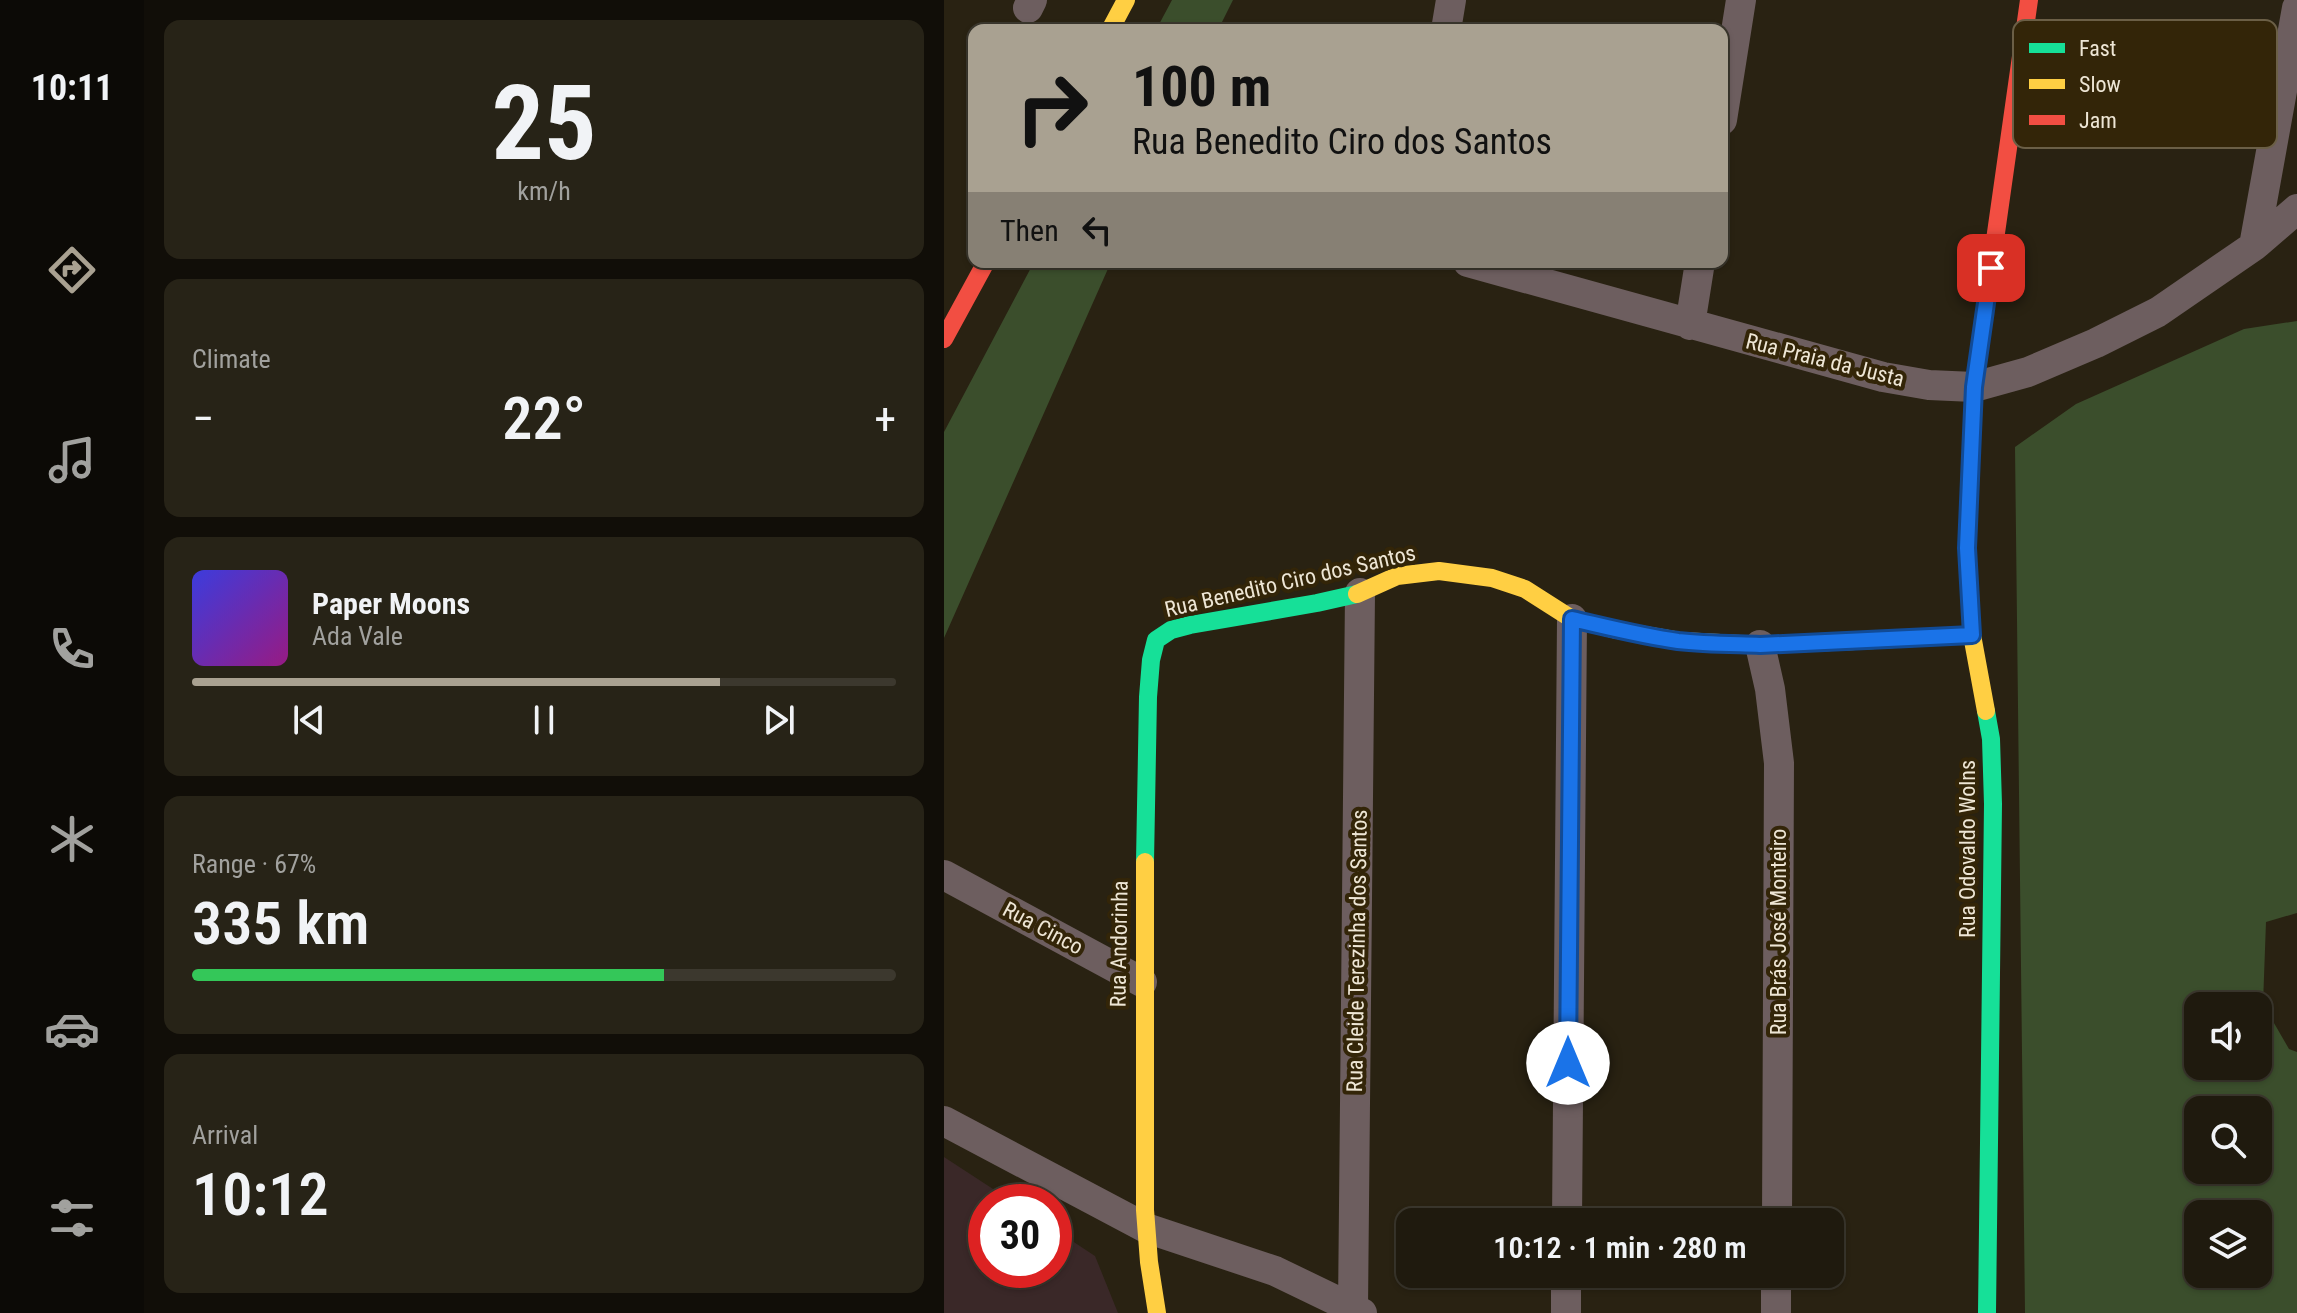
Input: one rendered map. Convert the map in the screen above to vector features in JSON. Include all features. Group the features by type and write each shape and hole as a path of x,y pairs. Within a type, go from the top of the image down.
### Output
{"main road":[{"path":"1113,24 1126,0"},
{"name":"Rua Odovaldo Wolns","path":"2026,20 2029,0"},
{"name":"Rua Odovaldo Wolns","path":"1987,1313 1993,804 1991,739 1972,635 1967,548 1974,387 2013,113"},
{"path":"944,339 983,268"},
{"name":"Rua Benedito Ciro dos Santos","path":"1151,660 1156,640 1171,630 1360,593 1397,576 1439,571 1492,578 1525,589 1572,619 1681,641 1760,645 1972,635"},
{"name":"Rua Andorinha","path":"1151,660 1142,982 1146,1228 1150,1281 1157,1313"}],"street":[{"path":"1447,24 1451,0"},
{"path":"1728,82 1741,0"},
{"path":"2277,119 2297,8"},
{"path":"2254,246 2272,148"},
{"name":"Rua Praia da Justa","path":"1489,268 1883,377 1929,385 1974,387 2028,372 2158,312 2254,246 2297,209"},
{"path":"1690,325 1699,268"},
{"name":"Rua Cleide Terezinha dos Santos","path":"1358,1310 1360,593"},
{"path":"1567,1208 1572,619"},
{"name":"Rua Brás José Monteiro","path":"1760,645 1770,689 1779,763 1777,1208"},
{"name":"Rua Cinco","path":"944,875 1142,982"},
{"path":"944,1121 1146,1228 1275,1271 1358,1310"},
{"path":"1566,1288 1566,1313"},
{"path":"1776,1288 1776,1313"}],"shaded area":[{"path":"944,1157 985,1184 968,1184 968,1288 1072,1288 1072,1241 1095,1256 1118,1313 944,1313"}],"green space":[{"path":"1172,0 1233,0 1221,24 1159,24"},
{"path":"1031,268 1108,268 944,638 944,432"},
{"path":"2297,321 2297,913 2266,922 2263,992 2184,992 2184,1080 2272,1080 2272,1020 2289,1049 2297,1052 2297,1313 2025,1313 2015,447 2076,404 2244,329"}],"traffic: fast":[{"path":"1145,862 1148,697 1156,640 1171,630 1190,625 1357,594"},
{"path":"1855,641 1972,635"},
{"path":"1986,711 1991,739 1993,804 1987,1313"}],"traffic: slow":[{"path":"1113,24 1126,0"},
{"path":"1986,711 1972,635 1967,548 1974,387 1993,254"},
{"path":"1357,594 1397,576 1439,571 1492,578 1525,589 1572,619 1681,641 1760,645 1855,641"},
{"path":"1145,862 1145,1210 1157,1313"}],"traffic: jam":[{"path":"2026,20 2029,0"},
{"path":"1993,254 2013,113"},
{"path":"944,339 983,268"}],"route":[{"path":"1568,1063 1572,619 1681,641 1734,644 1972,635 1967,548 1974,387 1991,268"}]}
